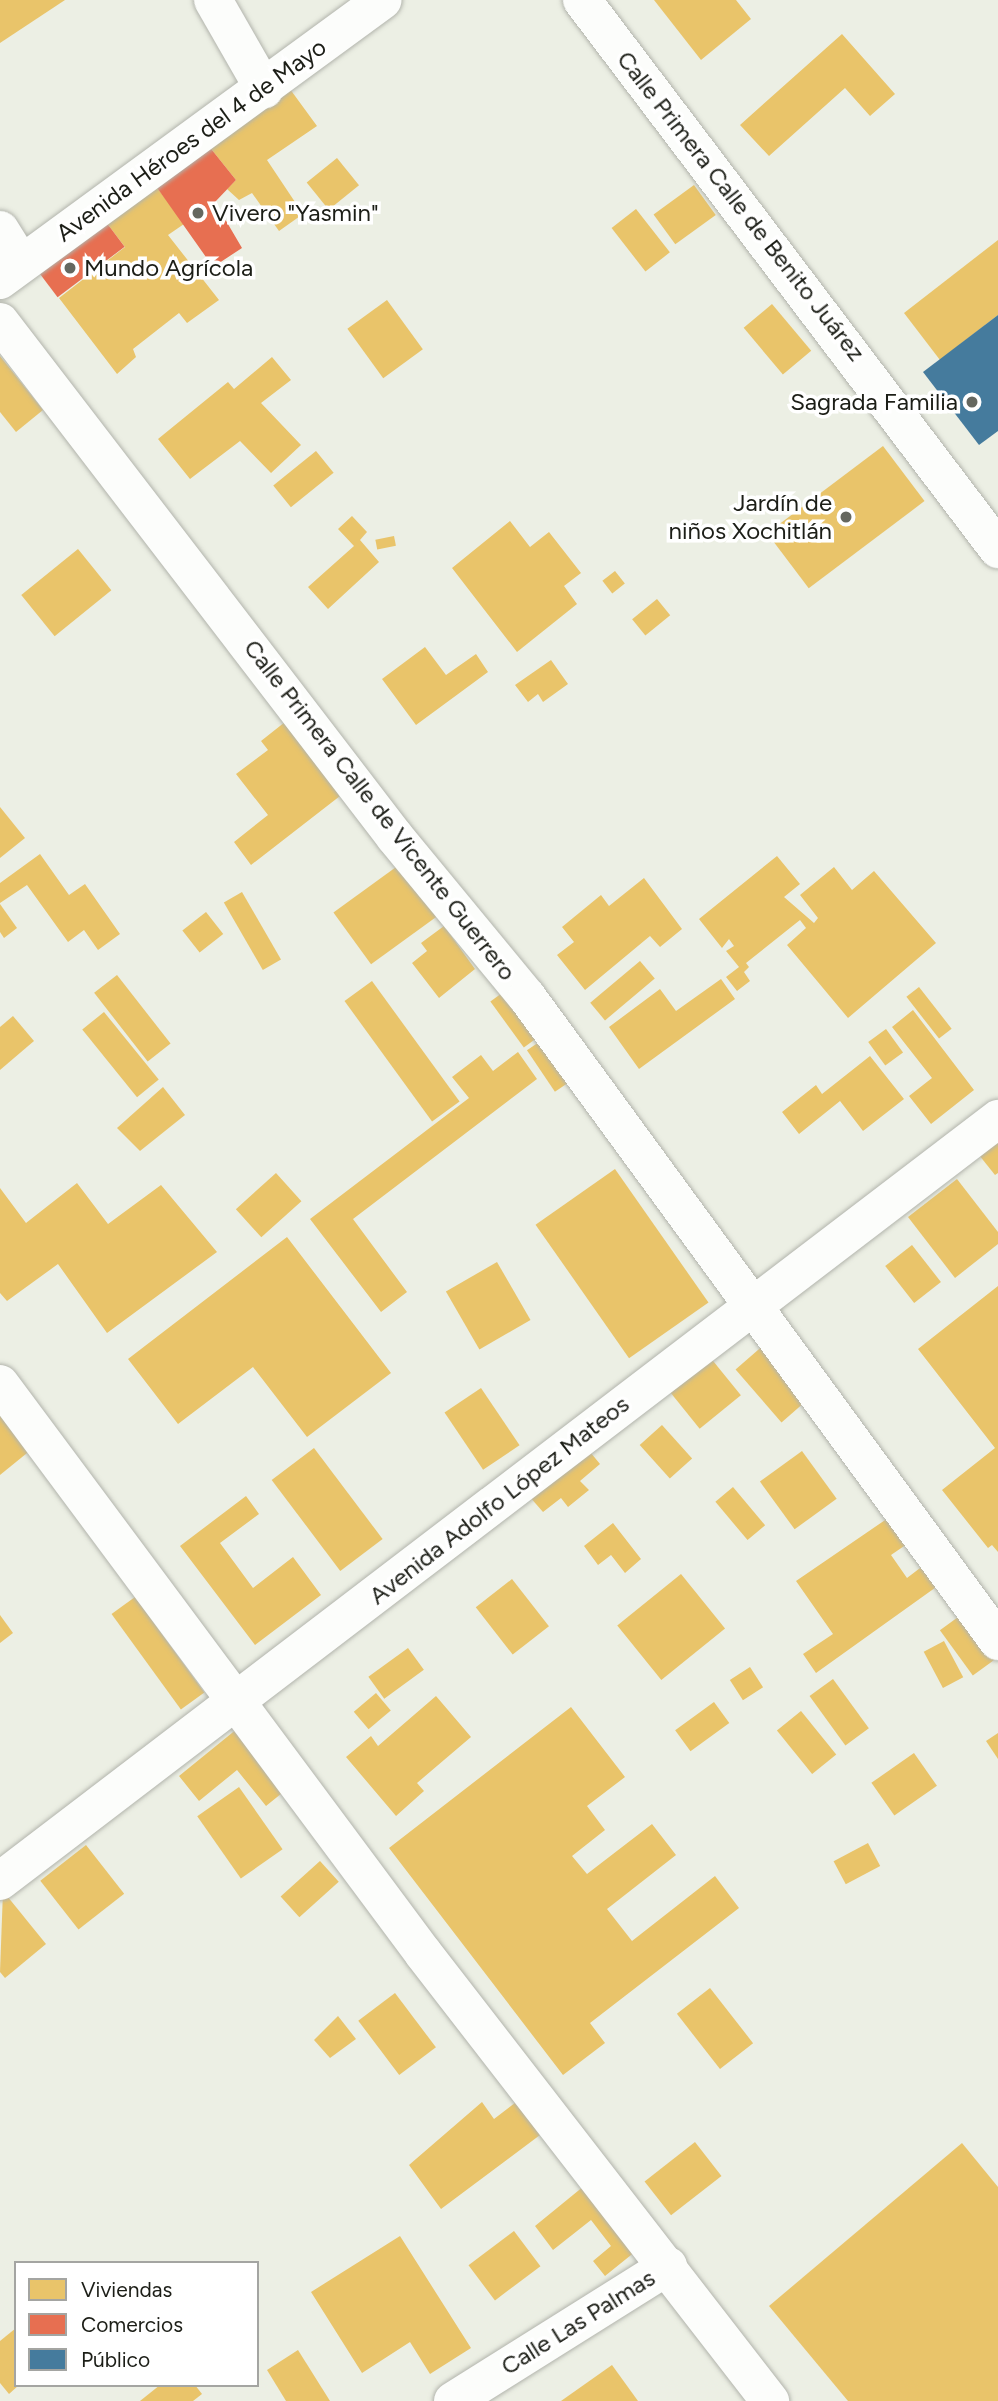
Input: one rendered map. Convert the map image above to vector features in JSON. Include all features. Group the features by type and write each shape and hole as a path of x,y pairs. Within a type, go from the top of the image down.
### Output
{"street":[{"path":"213,0 264,89"},
{"name":"Avenida Héroes del 4 de Mayo","path":"10,271 264,89 382,0"},
{"name":"Calle Primera Calle de Benito Juárez","path":"582,0 998,548"},
{"path":"0,230 10,271"},
{"name":"Calle Primera Calle de Vicente Guerrero","path":"0,322 395,837 527,997 750,1306 998,1641"},
{"name":"Avenida Adolfo López Mateos","path":"0,1881 238,1702 750,1306 998,1119"},
{"path":"0,1384 424,1953 668,2266 769,2401"},
{"name":"Calle Las Palmas","path":"453,2401 668,2266"}],"building: Viviendas":[{"path":"0,0 65,0 0,43"},
{"path":"654,0 736,0 751,19 701,60"},
{"path":"842,34 895,94 870,116 845,88 769,156 740,125"},
{"path":"287,85 317,126 267,160 303,214 279,231 252,193 239,200 227,189 236,180 208,145"},
{"path":"337,158 359,185 329,210 307,183"},
{"path":"153,182 184,224 168,235 219,300 187,323 179,313 133,349 136,357 117,374 59,298 125,247 103,218"},
{"path":"694,185 716,215 675,244 654,214"},
{"path":"636,209 670,252 645,271 612,228"},
{"path":"998,240 998,315 940,360 904,313"},
{"path":"387,300 423,349 383,378 347,329"},
{"path":"772,304 811,351 783,375 744,328"},
{"path":"0,356 43,410 16,432 0,412"},
{"path":"272,357 291,380 261,403 301,445 271,473 240,441 190,479 158,439 228,382 234,389"},
{"name":"Jardín de niños Xochitlán","path":"883,446 925,501 809,588 767,533"},
{"path":"316,451 334,473 291,507 273,486"},
{"path":"352,516 367,532 360,540 379,562 328,609 308,587 354,546 338,529"},
{"path":"510,521 530,547 549,532 581,573 564,586 577,604 517,652 452,568"},
{"path":"394,536 396,546 377,549 375,540"},
{"path":"78,549 111,590 55,636 21,595"},
{"path":"615,571 625,584 612,593 602,581"},
{"path":"657,599 670,615 645,635 632,619"},
{"path":"425,647 446,675 476,654 488,672 416,725 382,679"},
{"path":"551,660 568,684 543,702 538,694 528,702 515,685"},
{"path":"285,722 340,796 251,865 234,842 268,815 236,774 268,750 261,741"},
{"path":"0,807 25,838 0,858"},
{"path":"40,854 69,895 85,884 120,934 98,950 84,930 68,942 27,885 0,903 0,883"},
{"path":"777,856 800,884 784,897 814,923 818,918 800,895 834,867 852,890 874,871 936,943 848,1018 787,945 806,928 800,920 746,963 749,967 744,972 750,981 737,991 726,977 739,967 726,951 734,946 729,939 722,948 699,919"},
{"path":"403,862 441,914 371,964 333,913"},
{"path":"644,878 682,929 660,947 650,936 585,990 557,955 574,942 562,927 601,895 609,906"},
{"path":"242,892 281,960 263,970 224,902"},
{"path":"0,904 17,928 4,938 0,932"},
{"path":"206,912 223,934 200,953 182,930"},
{"path":"444,926 475,969 439,998 412,963 427,951 421,943"},
{"path":"640,961 655,979 605,1020 590,1003"},
{"path":"117,975 171,1044 148,1061 94,993"},
{"path":"721,979 735,999 639,1069 609,1027 660,989 676,1011"},
{"path":"372,981 460,1102 432,1122 344,1001"},
{"path":"513,985 547,1031 524,1048 490,1001"},
{"path":"919,987 952,1029 939,1039 906,997"},
{"path":"913,1010 974,1090 931,1124 909,1096 932,1078 892,1027"},
{"path":"104,1012 159,1080 137,1097 82,1030"},
{"path":"13,1016 34,1041 0,1070 0,1027"},
{"path":"886,1029 903,1052 885,1065 868,1042"},
{"path":"551,1034 579,1075 555,1092 527,1050"},
{"path":"518,1052 537,1079 353,1219 407,1292 381,1312 310,1219 469,1098 452,1077 481,1055 493,1071"},
{"path":"870,1056 904,1099 863,1131 840,1101 799,1134 782,1112 816,1085 822,1094"},
{"path":"163,1087 185,1115 140,1151 117,1128"},
{"path":"998,1141 998,1173 995,1175 979,1155"},
{"path":"615,1169 708,1303 629,1358 536,1225"},
{"path":"276,1173 301,1201 261,1237 236,1209"},
{"path":"957,1179 998,1232 998,1244 955,1278 908,1217"},
{"path":"77,1183 108,1224 161,1185 217,1252 107,1333 58,1264 7,1301 0,1293 0,1188 26,1223"},
{"path":"287,1237 391,1373 307,1437 253,1367 178,1424 128,1359"},
{"path":"912,1245 941,1282 914,1303 885,1266"},
{"path":"497,1262 530,1320 479,1350 446,1292"},
{"path":"998,1286 998,1552 992,1545 988,1548 942,1490 995,1448 918,1349"},
{"path":"765,1344 811,1397 781,1422 736,1370"},
{"path":"705,1351 741,1395 700,1429 664,1384"},
{"path":"481,1388 520,1445 483,1470 445,1413"},
{"path":"0,1410 32,1449 0,1475"},
{"path":"662,1425 692,1458 670,1479 640,1445"},
{"path":"581,1441 600,1464 580,1481 589,1490 568,1507 561,1498 543,1512 522,1488"},
{"path":"314,1448 383,1539 340,1571 272,1480"},
{"path":"802,1451 837,1499 795,1529 760,1482"},
{"path":"733,1487 765,1525 748,1540 715,1502"},
{"path":"246,1496 259,1514 220,1543 253,1588 293,1557 321,1595 255,1645 180,1546"},
{"path":"891,1516 910,1542 891,1555 907,1578 924,1565 939,1585 816,1673 803,1654 833,1634 796,1581"},
{"path":"613,1523 641,1559 625,1573 611,1555 598,1565 584,1546"},
{"path":"681,1574 725,1628 661,1680 617,1626"},
{"path":"512,1579 549,1626 513,1655 476,1607"},
{"path":"135,1597 204,1692 181,1710 112,1614"},
{"path":"965,1612 998,1657 973,1676 940,1630"},
{"path":"0,1615 13,1633 0,1643"},
{"path":"944,1641 963,1677 943,1688 924,1652"},
{"path":"408,1648 424,1670 384,1699 368,1677"},
{"path":"750,1667 763,1687 743,1700 730,1680"},
{"path":"833,1679 869,1728 845,1745 810,1696"},
{"path":"376,1693 391,1711 369,1729 354,1712"},
{"path":"436,1696 471,1737 417,1783 424,1791 396,1816 346,1757 371,1736 378,1746"},
{"path":"714,1702 729,1723 690,1751 675,1730"},
{"path":"571,1707 625,1777 587,1806 605,1830 572,1856 587,1874 652,1824 676,1855 607,1909 632,1941 715,1876 739,1908 590,2023 605,2043 563,2075 389,1848"},
{"path":"801,1711 836,1755 812,1774 777,1731"},
{"path":"243,1724 292,1785 266,1806 237,1770 199,1801 179,1776"},
{"path":"998,1733 998,1759 986,1741"},
{"path":"914,1753 937,1786 894,1816 871,1783"},
{"path":"239,1787 283,1849 241,1879 197,1816"},
{"path":"868,1843 880,1866 846,1884 834,1861"},
{"path":"86,1845 124,1894 78,1930 40,1881"},
{"path":"320,1861 339,1882 299,1917 281,1896"},
{"path":"3,1891 46,1944 5,1978 0,1972"},
{"path":"710,1988 753,2043 720,2069 677,2014"},
{"path":"395,1993 436,2047 399,2075 358,2021"},
{"path":"338,2016 356,2039 330,2058 314,2040"},
{"path":"524,2096 548,2129 441,2209 409,2165 482,2102 494,2119"},
{"path":"695,2142 721,2176 671,2215 645,2181"},
{"path":"962,2143 998,2187 998,2401 848,2401 769,2306"},
{"path":"584,2186 636,2251 605,2276 593,2261 611,2246 591,2220 553,2250 535,2226"},
{"path":"514,2231 540,2266 495,2300 468,2265"},
{"path":"400,2236 471,2348 430,2374 410,2342 362,2373 311,2292"},
{"path":"14,2330 14,2387 17,2387 9,2394 0,2383 0,2341"},
{"path":"298,2350 330,2401 286,2401 267,2370"},
{"path":"612,2365 638,2401 561,2401"},
{"path":"158,2387 197,2387 202,2394 193,2401 140,2401"}],"building: Comercios":[{"name":"Vivero \"Yasmin\"","path":"208,145 236,180 215,202 242,248 213,267 153,182"},
{"path":"103,218 125,247 58,297 36,269"}],"building: Público":[{"name":"Sagrada Familia","path":"998,315 998,431 979,445 923,372"}],"place":[{"name":"Vivero \"Yasmin\"","path":"198,213"},
{"name":"Mundo Agrícola","path":"70,268"},
{"name":"Sagrada Familia","path":"972,402"},
{"name":"Jardín de niños Xochitlán","path":"846,517"}]}
